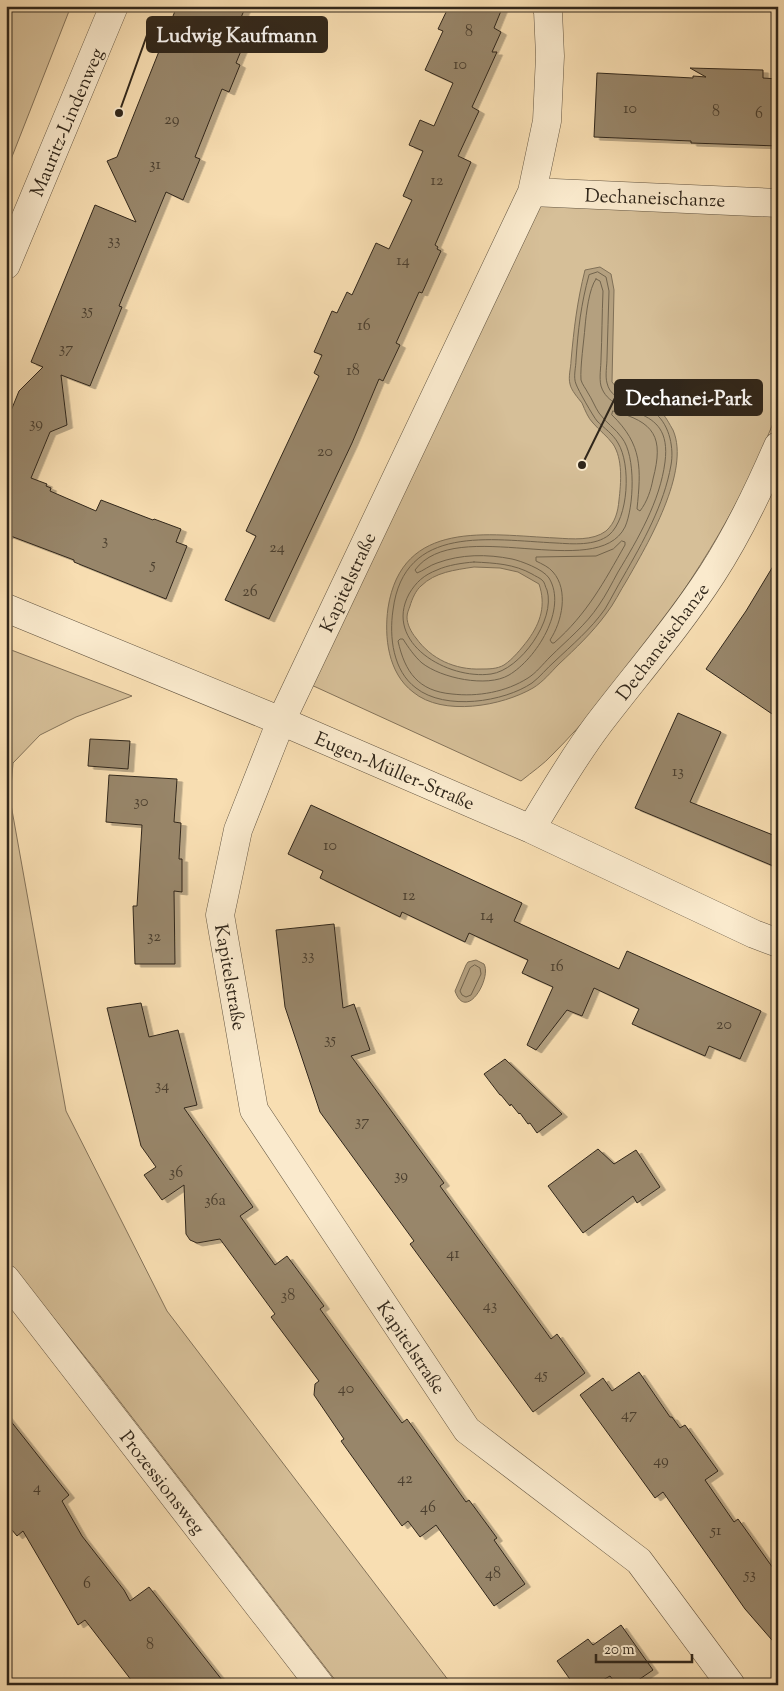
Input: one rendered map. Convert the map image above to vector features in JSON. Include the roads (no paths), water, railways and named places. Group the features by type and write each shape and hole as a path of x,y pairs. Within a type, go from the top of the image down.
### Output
{"street":[{"name":"Mauritz-Lindenweg","path":"6,265 114,6"},
{"name":"Kapitelstraße","path":"546,6 548,11 550,56 547,121 532,192 281,720 238,830 220,915 254,1110 467,1430 639,1560 731,1685"},
{"name":"Dechaneischanze","path":"532,192 778,203"},
{"name":"Dechaneischanze","path":"531,829 596,728 673,630 713,573 755,499 778,446"},
{"name":"Eugen-Müller-Straße","path":"6,608 281,720 531,829 754,934 778,943"},
{"name":"Prozessionsweg","path":"6,1279 320,1685"}],"water":[{"path":"600,267 611,274 614,290 612,382 625,394 660,410 666,417 673,430 677,447 672,486 645,548 609,610 584,640 540,683 520,694 489,704 456,706 425,700 413,692 398,675 393,665 388,642 388,608 396,579 411,559 429,546 452,538 477,535 569,539 589,538 606,531 616,517 621,479 620,464 616,450 611,441 590,419 569,381 576,315 585,270","holes":["474,567 500,568 518,572 539,584 541,592 542,606 539,620 520,650 504,665 484,669 462,668 444,662 429,652 412,633 407,620 412,600 419,588 427,581 453,571"]},
{"path":"476,960 484,964 486,970 484,979 477,995 465,1002 460,1000 455,991 468,962"}],"place":[{"name":"Ludwig Kaufmann","path":"119,113"},
{"name":"Dechanei-Park","path":"582,465"}]}
